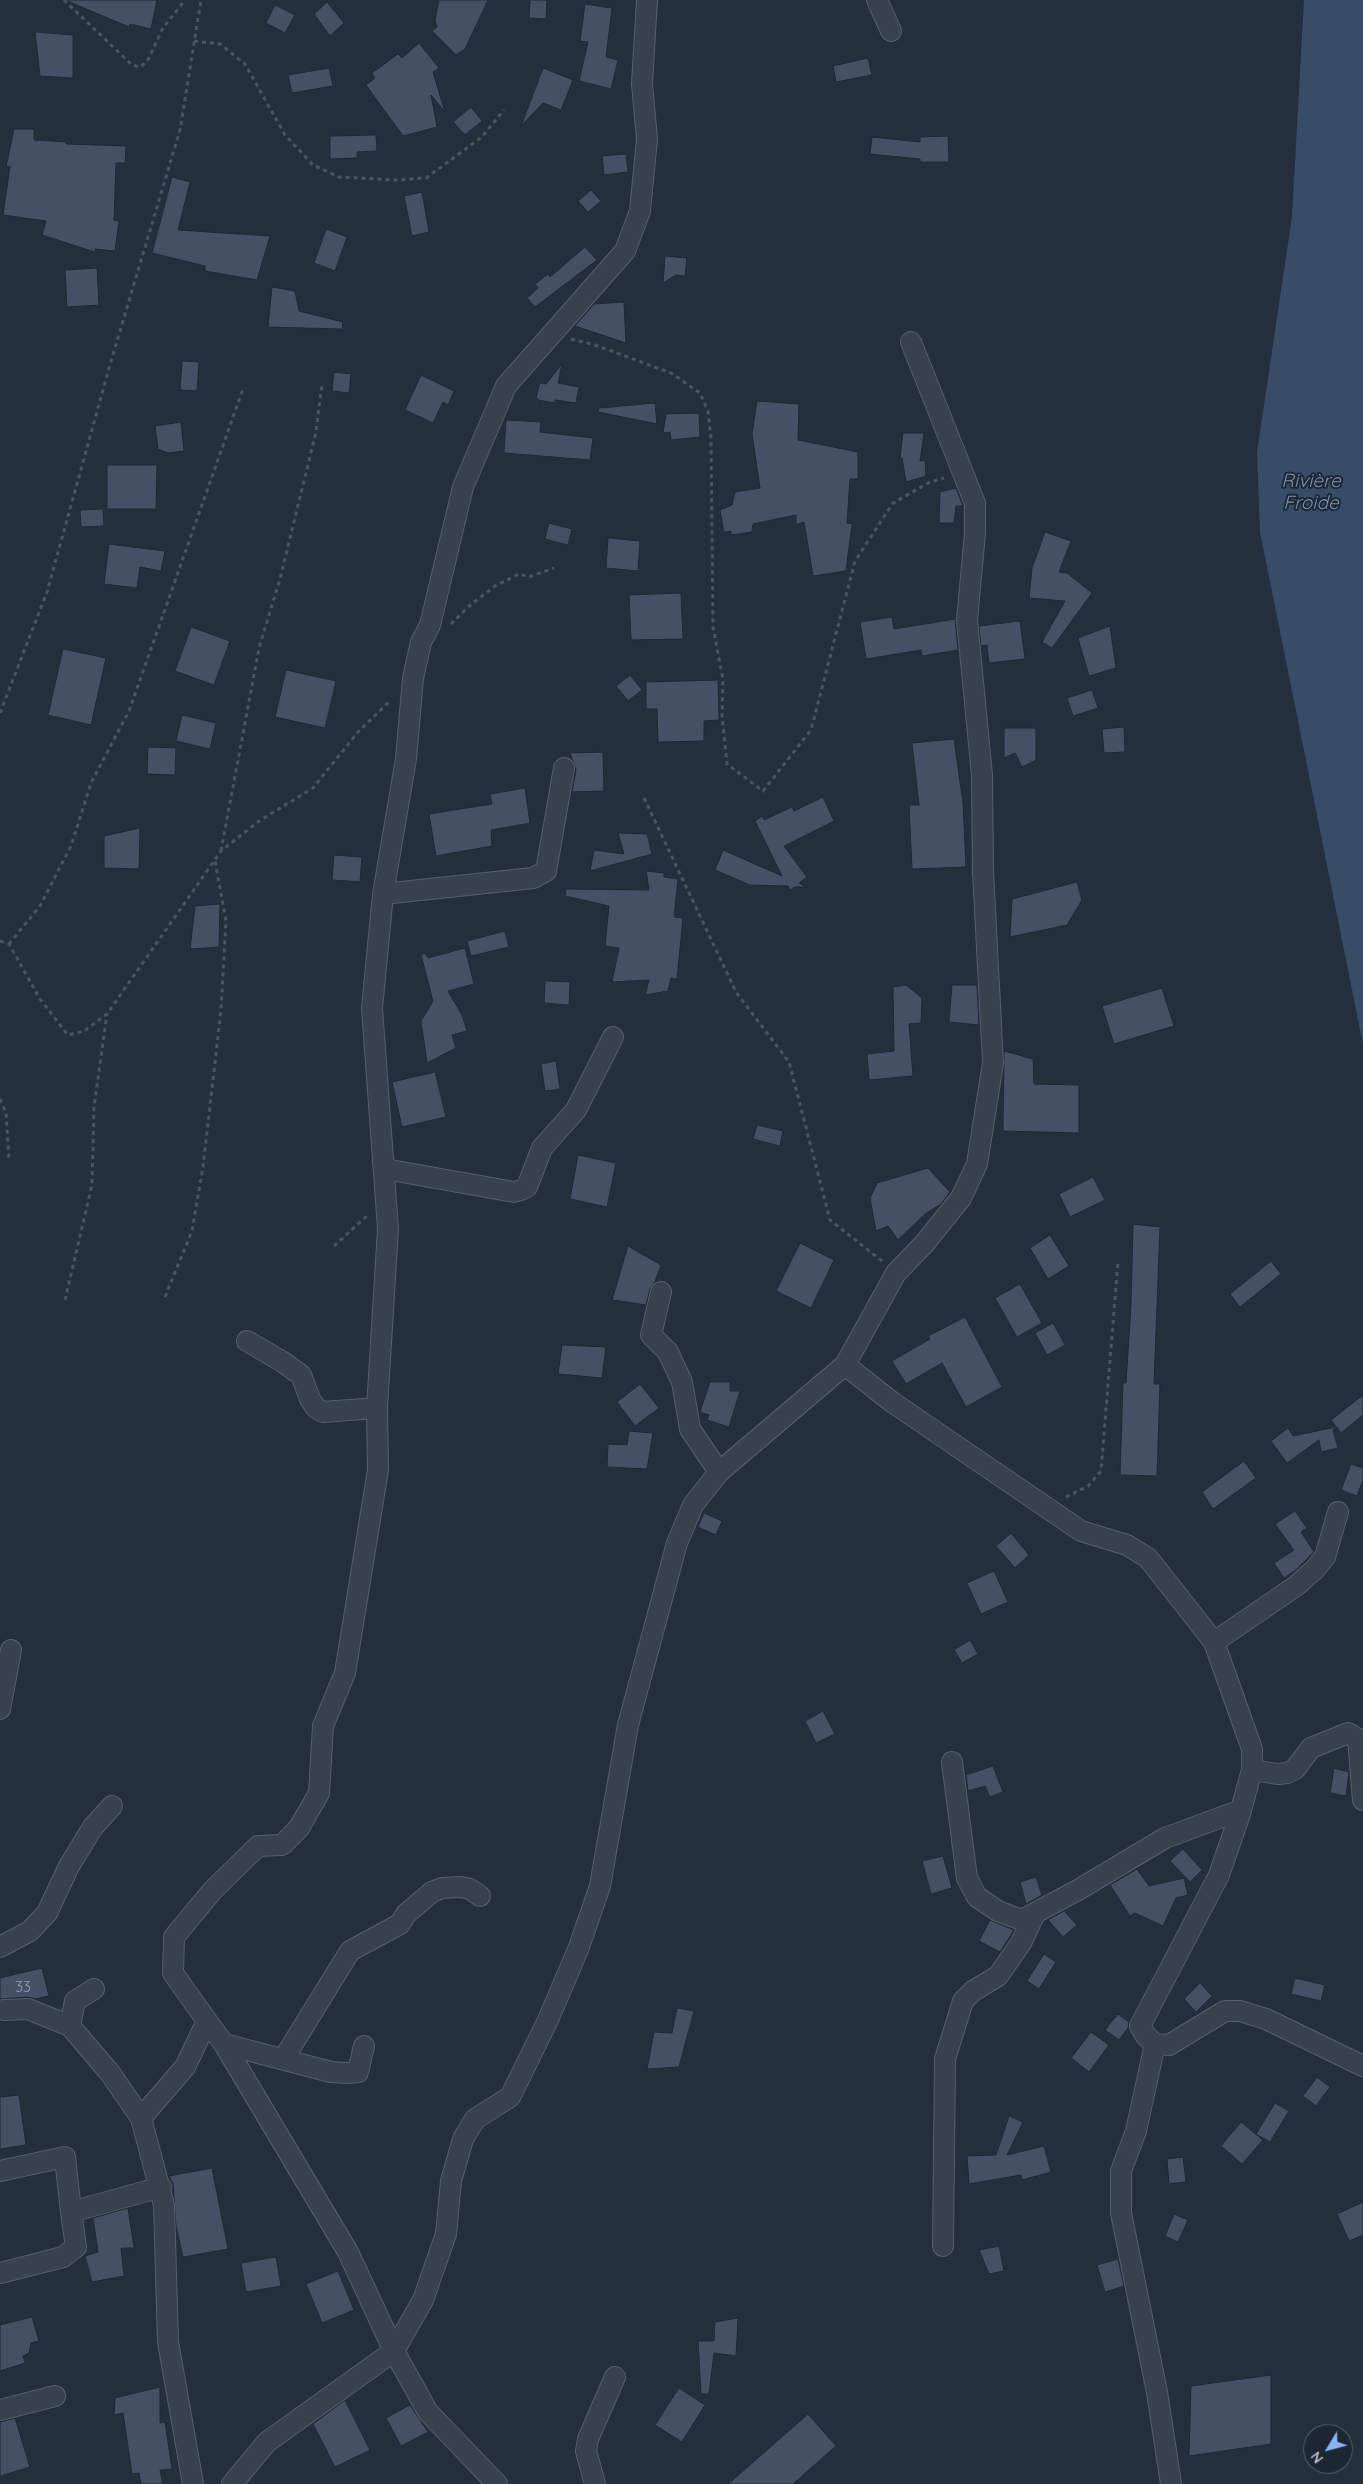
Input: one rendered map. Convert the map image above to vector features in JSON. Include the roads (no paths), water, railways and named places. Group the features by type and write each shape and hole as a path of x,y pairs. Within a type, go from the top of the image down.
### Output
{"street":[{"path":"497,2484 428,2412 394,2351 348,2252 224,2044 174,1973 174,1937 213,1890 258,1846 282,1845 299,1828 319,1793 323,1726 345,1673 378,1470 378,1408 388,1229 372,1008 384,894 406,759 413,678 421,642 430,625 463,488 506,386 625,251 640,211 647,140 642,84 648,0"},
{"path":"877,0 891,31"},
{"path":"232,2484 267,2442 394,2351 423,2300 446,2234 451,2181 463,2139 476,2119 510,2097 548,2020 578,1947 600,1886 628,1725 677,1543 694,1506 719,1472 845,1365 896,1273 924,1244 961,1198 977,1164 993,1063 983,871 982,775 967,620 975,533 975,504 964,473 950,445 911,342"},
{"path":"384,894 533,878 546,871 564,768"},
{"path":"385,1168 514,1192 527,1187 542,1148 576,1110 613,1037"},
{"path":"661,1292 651,1335 668,1352 682,1382 690,1429 719,1472"},
{"path":"247,1341 301,1375 310,1399 316,1408 324,1412 378,1408"},
{"path":"845,1365 892,1402 1081,1531 1127,1545 1148,1558 1214,1642 1252,1749 1252,1770 1219,1875 1140,2026 1146,2036 1155,2044 1169,2045 1225,2012 1240,2010 1266,2019 1363,2066"},
{"path":"1214,1642 1296,1586 1315,1569 1325,1557 1338,1512"},
{"path":"0,1709 11,1650"},
{"path":"1252,1770 1278,1774 1287,1773 1295,1768 1311,1748 1348,1733 1358,1739 1363,1800"},
{"path":"952,1762 967,1878 977,1897 998,1911 1022,1920 1165,1838 1241,1810"},
{"path":"0,1947 30,1931 46,1913 69,1866 93,1828 112,1806"},
{"path":"284,2058 350,1951 400,1924 406,1914 432,1892 442,1888 461,1887 480,1896"},
{"path":"943,2246 945,2059 963,2001 973,1991 998,1976 1021,1943 1035,1914"},
{"path":"70,2026 74,2001 94,1989"},
{"path":"4,2010 28,2009 70,2026 110,2073 142,2118 161,2187 164,2205 168,2342 193,2484"},
{"path":"142,2118 185,2067 207,2021"},
{"path":"224,2044 284,2058 331,2072 358,2072 364,2046"},
{"path":"1155,2044 1136,2132 1121,2171 1121,2213 1157,2392 1171,2484"},
{"path":"0,2170 65,2157 76,2247 63,2257 0,2273"},
{"path":"71,2212 161,2187"},
{"path":"595,2484 586,2451 588,2439 616,2377"},
{"path":"0,2410 55,2396"}],"water":[{"name":"Rivière Froide","path":"1304,0 1363,0 1363,1044 1260,532 1257,452 1292,217"}]}
